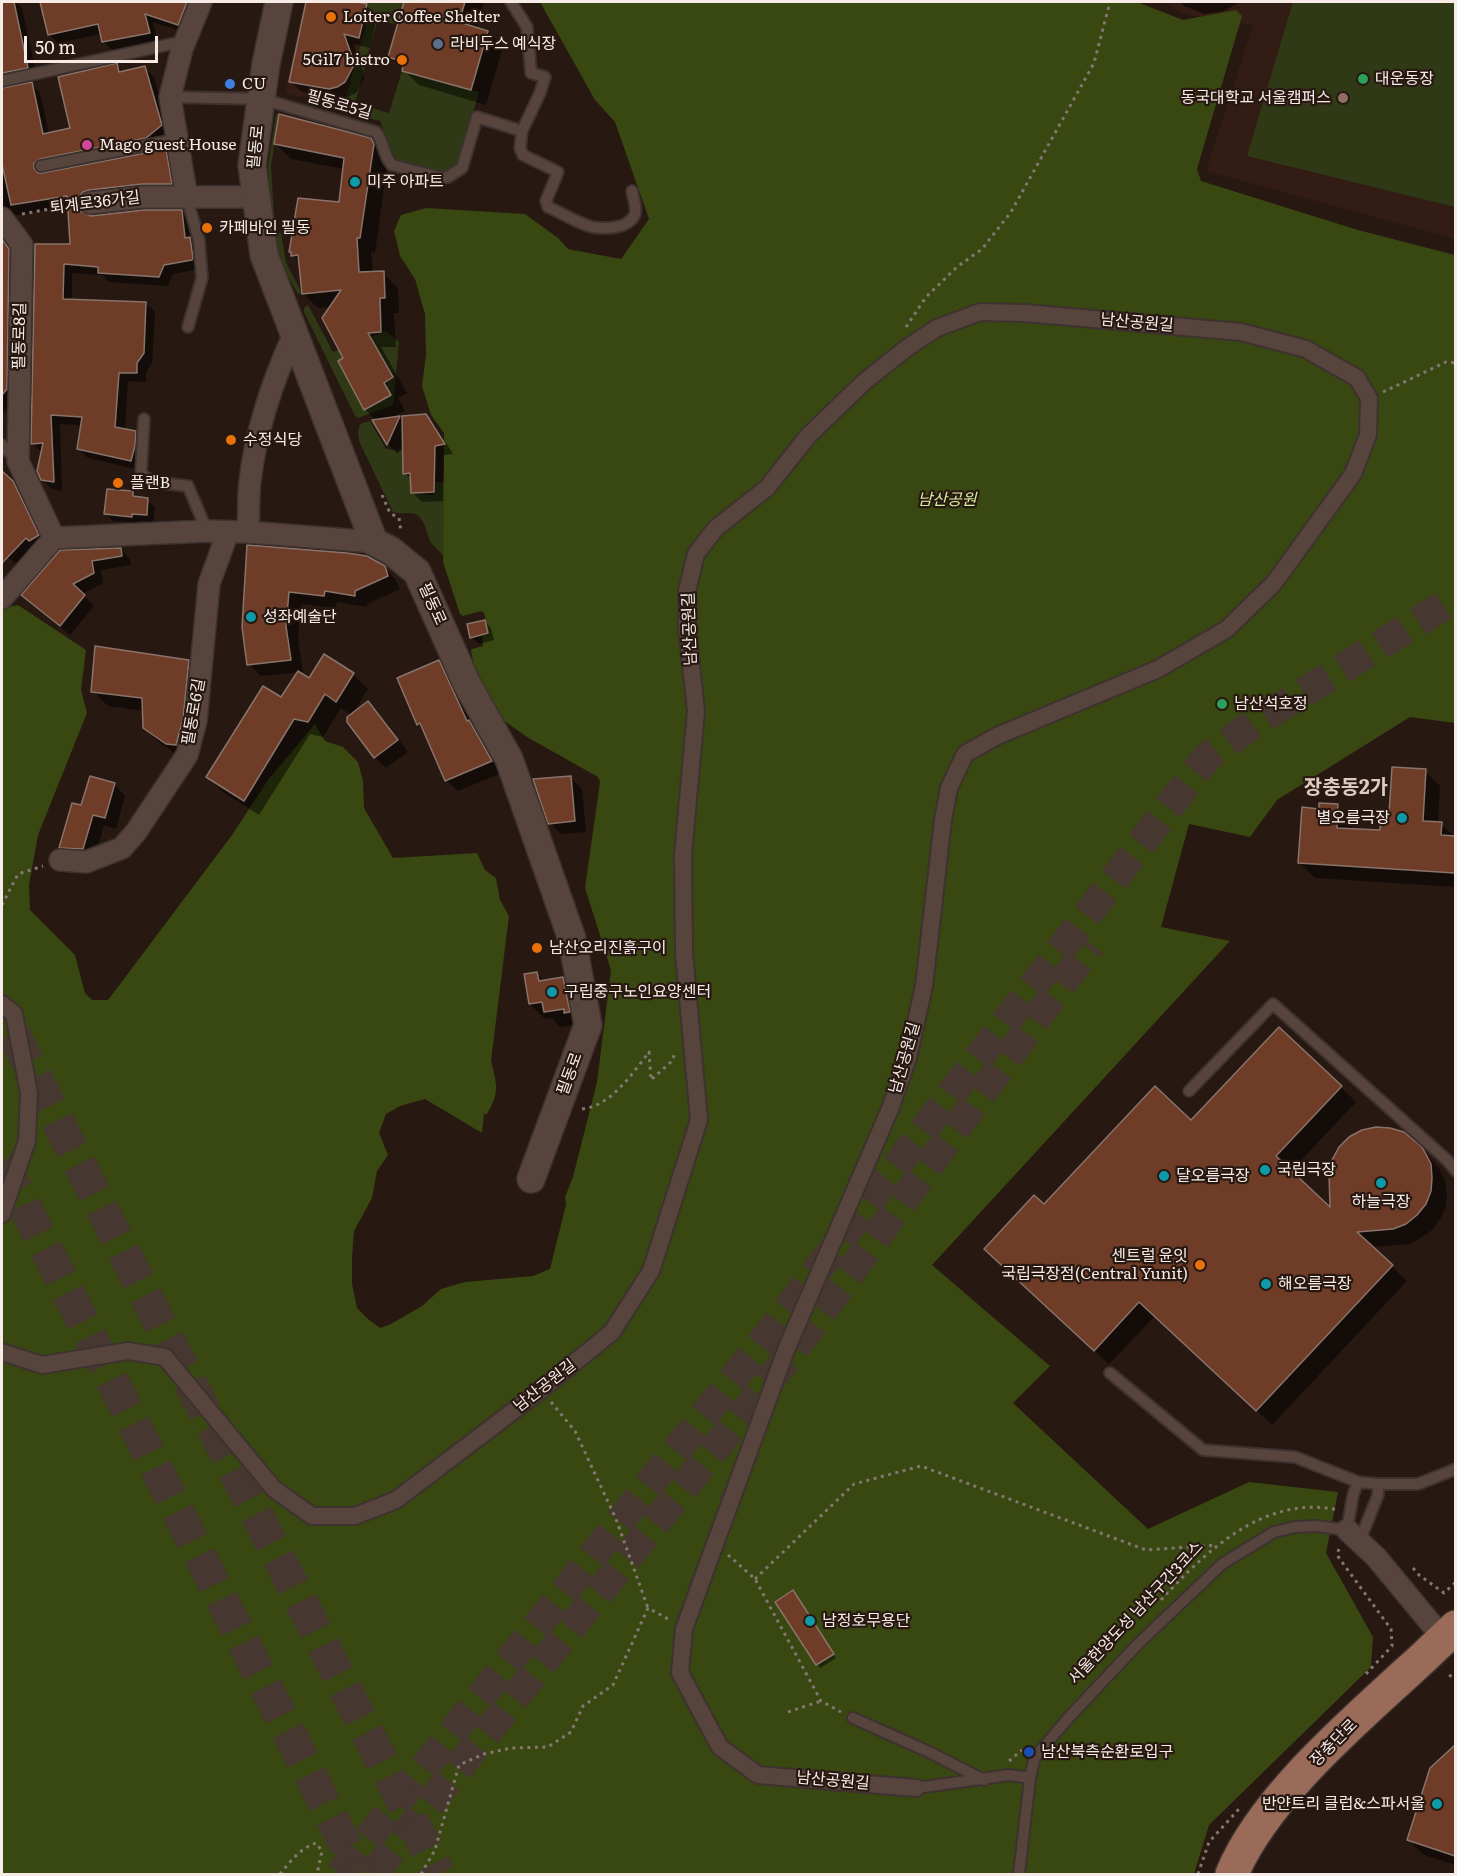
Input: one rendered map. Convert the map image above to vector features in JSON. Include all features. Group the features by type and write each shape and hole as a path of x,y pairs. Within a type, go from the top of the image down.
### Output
{"main road":[{"name":"장충단로","path":"1232,1875 1246,1845 1277,1803 1313,1763 1449,1632"}],"street":[{"path":"187,198 170,97 185,41 201,2"},
{"name":"필동로","path":"279,2 266,64 252,165 264,255 374,542 390,550 417,572 467,684 510,759 572,939 588,1025 531,1179"},
{"name":"퇴계로36가길","path":"90,203 142,197 255,197"},
{"name":"필동로8길","path":"2,218 22,245 18,461 54,538"},
{"name":"남산공원길","path":"2,1352 42,1365 128,1351 165,1357 274,1489 312,1515 355,1515 396,1500 541,1390 612,1332 651,1271 699,1120 684,953 683,855 696,711 687,627 687,591 696,554 716,528 767,488 808,436 864,382 908,347 937,328 980,312 1025,313 1241,332 1306,349 1357,378 1369,398 1368,435 1353,474 1274,583 1227,629 1158,669 997,736 965,754 949,788 943,820 924,986 908,1058 890,1109 786,1350 684,1629 680,1673 720,1747 758,1774 916,1788"},
{"name":"필동로6길","path":"60,860 86,861 122,848 136,832 187,755 196,721 209,584 238,532 257,442 274,379 294,334"},
{"path":"2,598 54,538 207,531 374,542"},
{"path":"2,1004 14,1014 29,1093 27,1141 2,1214"},
{"path":"1352,1528 1449,1632"}],"lane":[{"path":"511,2 527,27 531,73 545,77 522,131 520,148 523,155 558,172 546,201 548,207 591,226 606,228 624,226 634,216 636,207 632,191"},
{"path":"2,81 185,41"},
{"path":"170,97 262,99"},
{"name":"필동로5길","path":"262,99 376,132 381,137 387,160 392,165 442,178 462,168 477,117 522,131"},
{"path":"41,165 178,139"},
{"path":"187,198 200,240 202,278 188,327"},
{"path":"144,420 141,474 153,482 188,486 207,531"},
{"name":"필동로8길","path":"2,445 18,461"},
{"path":"1189,1091 1273,1004 1447,1160 1455,1171"},
{"path":"1110,1373 1203,1450 1295,1457 1358,1482 1378,1484 1418,1484 1455,1469"},
{"path":"1352,1528 1353,1495 1358,1482"},
{"path":"1352,1528 1378,1495 1378,1484"},
{"path":"1019,1875 1030,1778 1035,1757 1071,1715 1144,1638 1222,1564 1274,1532 1295,1527 1352,1528"},
{"path":"853,1718 984,1780"},
{"path":"916,1788 1009,1775 1030,1778"}],"path":[{"path":"908,347 905,337 907,325 914,313 926,297 957,267 987,243 1011,212 1033,175 1094,63 1110,2"},
{"name":"퇴계로36가길","path":"2,218 54,207 90,203"},
{"path":"1369,398 1446,362 1455,363"},
{"path":"381,493 390,513 399,518 405,564"},
{"path":"2,905 18,874 60,860"},
{"path":"556,1111 589,1108 613,1094 649,1052 651,1080 672,1061 690,1022"},
{"path":"541,1390 575,1431 616,1519 648,1608 684,1629"},
{"path":"754,1579 854,1484 921,1466 1146,1550 1216,1545"},
{"name":"서울한양도성 남산구간3코스","path":"1158,1604 1216,1545 1265,1517 1294,1508 1323,1507 1352,1528"},
{"path":"1352,1528 1337,1554 1392,1629 1392,1647"},
{"path":"716,1544 754,1579 821,1701 853,1718"},
{"path":"1411,1566 1419,1575 1444,1593 1455,1582"},
{"path":"421,1875 435,1850 459,1765 484,1754 511,1748 548,1747 571,1732 583,1706 613,1685 648,1608"},
{"path":"1449,1675 1455,1679"},
{"path":"788,1712 821,1701"},
{"path":"1009,1775 1008,1761 1024,1749"},
{"path":"280,1875 295,1857 308,1846 316,1843 322,1851 317,1875"}],"shaded area":[{"path":"304,2 374,2 343,107 285,93"},
{"name":"대운동장","path":"1166,2 1455,2 1455,239 1206,171 1253,25 1183,14"}],"green space":[{"path":"360,2 404,2 397,24 377,22 355,103 389,113 402,71 479,92 457,167 442,174 402,165 394,156 380,121 347,112 343,107 369,15"},
{"name":"남산공원","path":"540,2 1137,2 1183,20 1236,10 1242,16 1197,169 1201,181 1358,230 1455,255 1455,723 1410,717 1277,800 1250,837 1189,824 1161,927 1230,941 932,1265 1050,1366 1013,1403 1148,1529 1249,1482 1338,1492 1326,1553 1373,1637 1371,1667 1209,1825 1194,1874 2,1874 2,608 18,605 86,650 81,690 87,713 38,835 29,885 30,910 75,955 85,993 92,1000 108,1000 232,835 268,780 315,724 325,741 343,747 358,762 363,781 364,808 393,858 477,853 485,870 496,878 500,900 509,916 491,1061 496,1094 487,1114 484,1114 482,1133 425,1099 400,1106 386,1114 379,1133 388,1155 377,1171 372,1198 354,1231 352,1284 357,1308 380,1328 422,1306 441,1289 465,1282 533,1276 550,1269 566,1205 565,1197 573,1177 597,1082 611,970 585,888 600,782 598,777 527,737 503,720 476,674 471,651 483,646 482,636 489,634 484,613 481,611 463,616 460,614 443,562 444,433 431,415 422,386 426,355 425,314 415,279 400,256 394,231 401,215 426,208 525,214 558,238 568,249 621,259 649,219 615,122 595,100"},
{"name":"대운동장","path":"1293,2 1455,2 1455,207 1247,156"},
{"path":"276,114 279,114 271,166 275,232 281,233 286,262 302,294 298,294 280,262 273,235 268,166"},
{"path":"308,305 333,352 386,331 399,342 393,405 358,418 355,416 304,308","holes":["373,343 393,377 389,379 386,388 390,395 364,410 338,361"]},
{"path":"370,421 386,449 408,452 408,456 403,457 403,473 410,473 411,493 434,495 434,482 444,482 443,555 430,541 424,524 417,515 393,512 359,441 360,424"}],"building":[{"path":"2,2 14,2 28,68 2,73"},
{"path":"40,2 187,2 178,25 145,14 150,33 102,42 98,24 48,35"},
{"path":"306,2 367,4 359,38 344,34 353,59 353,67 345,82 337,87 329,89 289,82"},
{"name":"라비두스 예식장","path":"404,2 465,2 459,22 488,31 471,90 402,71 404,62 388,57"},
{"path":"117,63 119,72 145,66 162,125 146,138 40,159 34,163 34,168 38,173 42,173 166,149 172,184 142,184 89,190 83,192 79,197 77,205 80,211 91,216 144,210 182,210 185,238 190,237 193,258 164,265 159,277 98,273 98,267 64,264 63,299 146,302 144,353 137,363 137,373 119,373 115,427 136,431 135,446 131,461 77,449 82,417 51,415 54,482 41,480 37,471 43,443 31,444 35,244 70,244 67,196 11,205 2,164 2,88 32,82 43,134 70,128 58,77"},
{"path":"279,114 371,138 374,144 360,238 357,238 359,272 384,271 385,298 380,298 381,332 368,333 393,377 384,383 391,395 364,410 338,361 343,358 322,318 341,290 302,294 298,255 291,256 289,252 298,198 339,202 344,158 274,144"},
{"path":"2,239 9,249 7,389 2,395"},
{"path":"426,414 445,444 435,446 434,492 411,493 410,473 403,474 402,416"},
{"path":"400,416 387,445 372,420"},
{"path":"2,471 13,481 39,535 29,541 26,538 2,563"},
{"path":"107,489 133,491 133,496 148,498 147,515 132,514 132,517 104,514"},
{"path":"247,545 367,556 385,566 388,576 355,591 355,596 325,591 324,596 289,592 286,626 291,660 247,665 242,627"},
{"path":"121,548 122,556 92,561 94,573 73,584 85,595 60,626 21,595 60,550"},
{"path":"485,620 488,633 470,638 467,624"},
{"path":"95,646 189,660 183,719 176,745 166,744 143,728 142,698 91,692"},
{"path":"324,654 354,673 336,702 325,694 308,722 294,719 244,801 206,777 263,686 281,697 298,671 309,678"},
{"path":"439,660 467,721 469,720 492,761 445,781 420,723 417,725 397,678"},
{"path":"368,701 398,740 374,758 347,722 347,717"},
{"name":"별오름극장","path":"1392,767 1426,769 1423,821 1442,822 1441,835 1455,836 1455,873 1298,863 1302,807 1319,809 1319,803 1338,804 1337,828 1380,830 1381,814 1389,814"},
{"path":"90,776 115,783 105,818 93,815 83,849 59,848 72,803 81,805"},
{"path":"571,776 575,821 548,824 533,779"},
{"name":"구립중구노인요양센터","path":"537,972 539,981 563,977 570,1012 564,1013 564,1009 544,1012 542,1002 529,1004 524,974"},
{"path":"1279,1027 1342,1086 1276,1156 1330,1207 1329,1173 1332,1160 1339,1147 1349,1137 1362,1130 1376,1127 1390,1128 1404,1132 1422,1147 1431,1164 1432,1178 1431,1191 1426,1204 1406,1224 1393,1229 1357,1232 1393,1265 1256,1411 1139,1302 1094,1351 984,1249 1034,1195 1044,1204 1155,1086 1191,1120"},
{"path":"793,1590 834,1654 816,1665 775,1602"},
{"name":"반얀트리 클럽&스파서울","path":"1455,1745 1455,1856 1407,1840 1430,1768"}],"tunnel":[{"path":"340,1874 768,1335 1207,757 1259,720 1456,598"},
{"path":"373,1874 787,1359 1091,944"},
{"path":"13,1033 439,1874"},
{"path":"2,1161 360,1874"}],"place":[{"name":"Loiter Coffee Shelter","path":"331,17"},
{"name":"라비두스 예식장","path":"438,44"},
{"name":"5Gil7 bistro","path":"402,60"},
{"name":"대운동장","path":"1363,79"},
{"name":"CU","path":"230,84"},
{"name":"동국대학교 서울캠퍼스","path":"1343,98"},
{"name":"Mago guest House","path":"87,145"},
{"name":"미주 아파트","path":"355,182"},
{"name":"카페바인 필동","path":"207,228"},
{"name":"수정식당","path":"231,440"},
{"name":"플랜B","path":"118,483"},
{"name":"성좌예술단","path":"251,617"},
{"name":"남산석호정","path":"1222,704"},
{"name":"별오름극장","path":"1402,818"},
{"name":"남산오리진흙구이","path":"537,948"},
{"name":"구립중구노인요양센터","path":"552,992"},
{"name":"국립극장","path":"1265,1170"},
{"name":"달오름극장","path":"1164,1176"},
{"name":"하늘극장","path":"1381,1183"},
{"name":"센트럴 윤잇 국립극장점(Central Yunit)","path":"1200,1265"},
{"name":"해오름극장","path":"1266,1284"},
{"name":"남정호무용단","path":"810,1621"},
{"name":"남산북측순환로입구","path":"1029,1752"},
{"name":"반얀트리 클럽&스파서울","path":"1437,1804"}],"district":[{"name":"장충동2가","path":"1346,788"}]}
